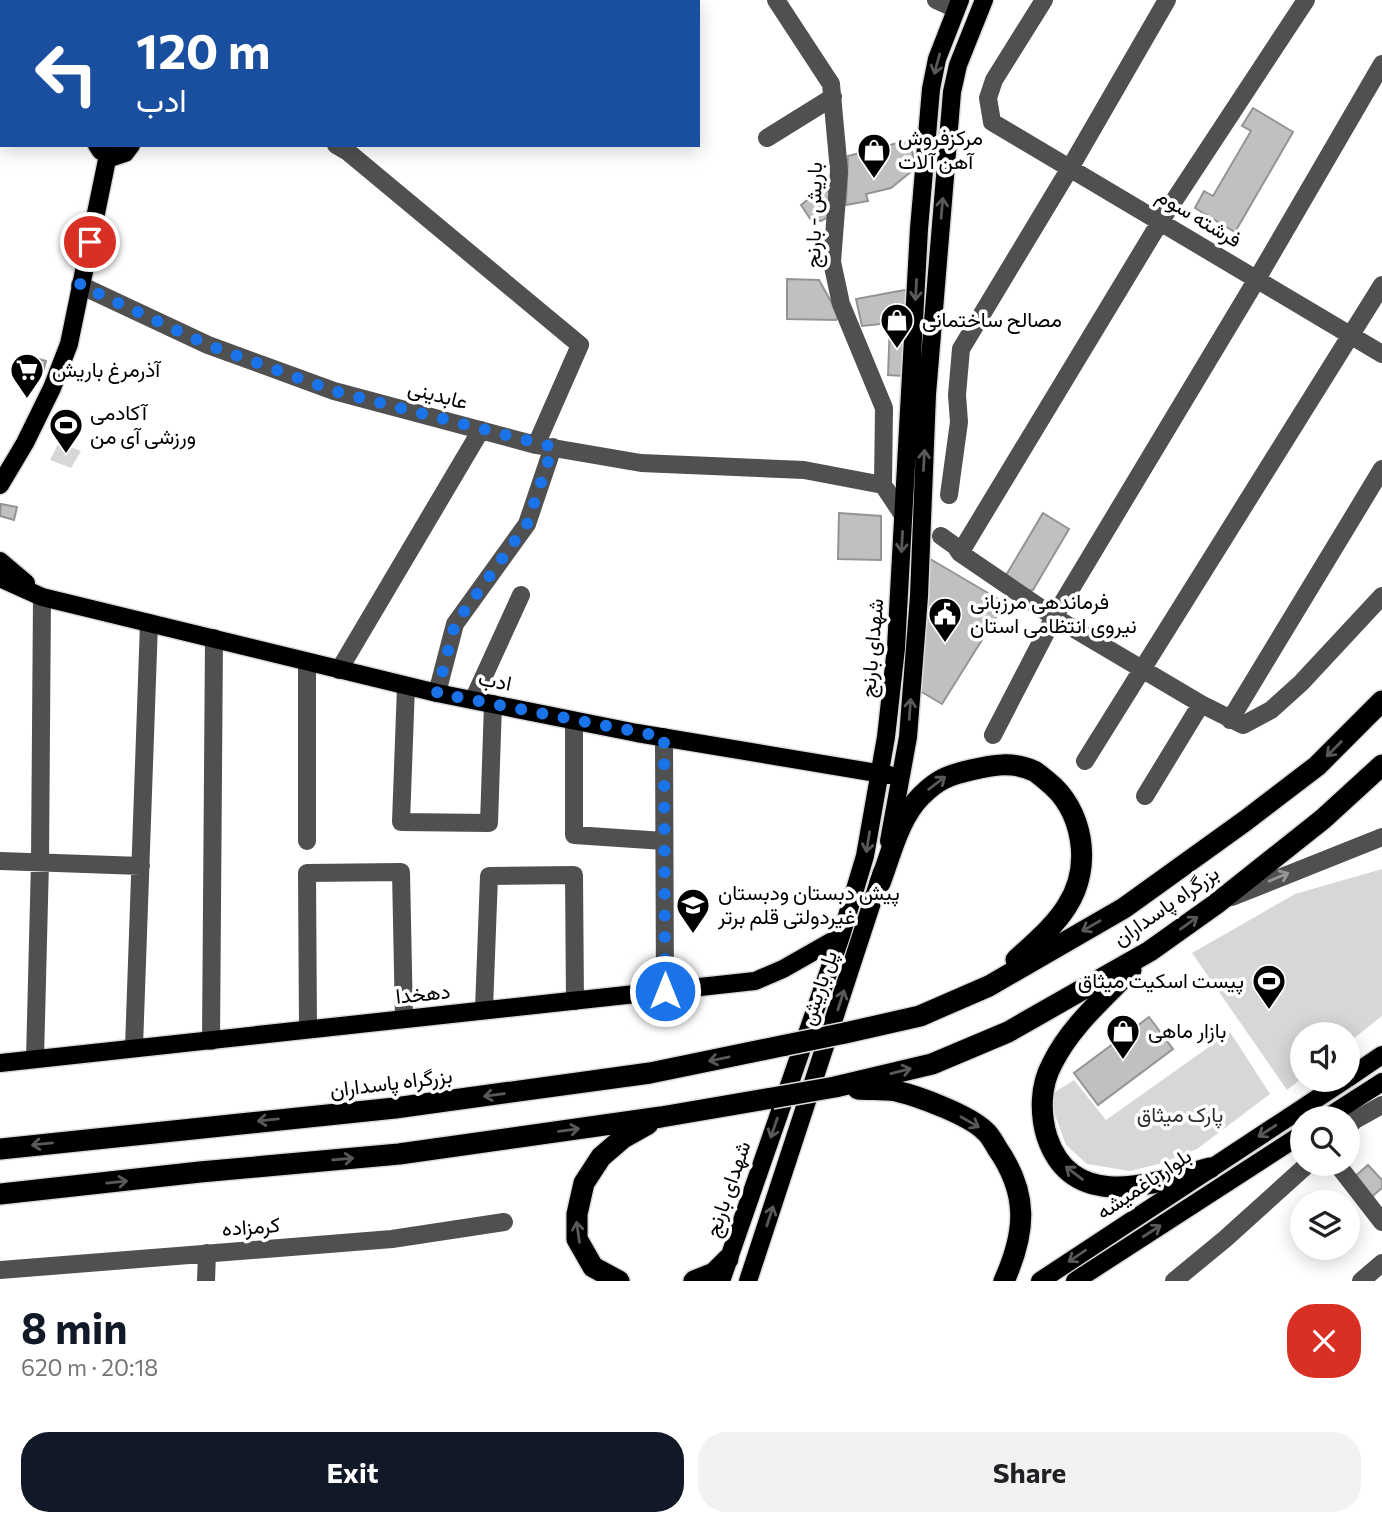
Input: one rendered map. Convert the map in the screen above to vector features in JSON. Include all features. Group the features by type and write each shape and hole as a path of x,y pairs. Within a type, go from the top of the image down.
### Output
{"highway":[{"name":"بزرگراه پاسداران","path":"0,1149 395,1108 650,1073 920,1016 989,986 1124,908 1245,821 1317,765 1382,701"},
{"path":"880,883 904,822 919,798 943,777 998,763 1034,771 1058,790 1074,813 1082,845 1078,877 1069,904 1048,930 989,986"},
{"name":"بزرگراه پاسداران","path":"835,1087 932,1064 1008,1031 1150,951 1216,904 1323,819 1382,765"},
{"path":"1150,951 1070,1032 1050,1066 1042,1097 1043,1122 1051,1147 1065,1166 1083,1180 1108,1188 1141,1187 1210,1168"},
{"path":"0,1194 399,1154 661,1117 835,1087 896,1091 947,1109 985,1130 1006,1161 1018,1188 1021,1219 1017,1253 1004,1281"},
{"path":"619,1281 593,1267 577,1239 577,1214 584,1183 601,1157 623,1138 661,1117"},
{"path":"694,1281 714,1273 728,1259"}],"main road":[{"path":"902,777 908,737 920,577 927,394 952,92 958,65 984,0"},
{"name":"شهدای بارنج","path":"721,1281 841,936 865,856 886,737 896,648 919,229 931,89 937,59 958,4"},
{"path":"0,486 52,388 69,344 100,199 111,184 114,151"},
{"path":"0,561 42,597"},
{"name":"ادب","path":"0,578 42,597 437,693 573,721 902,777"},
{"name":"پل باریش","path":"748,1281 880,883 902,777"},
{"name":"دهخدا","path":"0,1063 755,981 783,969 841,936"},
{"name":"بلوار باغمیشه","path":"1360,1070 1382,1055"},
{"path":"1360,1106 1382,1082"},
{"name":"بلوار باغمیشه","path":"1040,1281 1326,1092"},
{"name":"بلوار باغمیشه","path":"1075,1281 1290,1142"}],"street":[{"name":"باریش - بارنج","path":"776,0 831,84 839,171 832,262 841,304 884,408 883,485"},
{"path":"936,0 958,4"},
{"name":"فرشته سوم","path":"1044,0 994,80 988,98 992,121 1382,354"},
{"path":"949,495 959,422 957,395 961,349 1167,0"},
{"path":"960,553 1160,222 1306,0"},
{"path":"993,735 1054,617 1257,279 1382,64"},
{"path":"767,138 832,97"},
{"path":"342,147 580,345 545,446 527,524 455,624 437,693"},
{"name":"عابدینی","path":"80,285 208,345 334,391 545,446 641,463 804,470 883,485"},
{"path":"1085,761 1382,285"},
{"path":"339,670 481,430"},
{"path":"1230,720 1382,469"},
{"path":"883,485 903,515"},
{"path":"941,536 955,545 960,553 1054,617 1201,704 1243,725 1271,710 1301,683 1382,596"},
{"path":"473,700 521,594"},
{"path":"35,1059 42,597"},
{"path":"134,1048 149,623"},
{"path":"211,1041 214,638"},
{"path":"307,662 307,841"},
{"path":"406,686 401,822 489,823 494,704"},
{"path":"1145,796 1201,704"},
{"path":"573,721 573,835 664,841"},
{"path":"664,737 665,991"},
{"path":"1216,904 1382,836"},
{"path":"0,860 141,866"},
{"path":"308,1030 307,873 401,872 404,1018"},
{"path":"484,1009 489,876 575,875 575,1001"},
{"path":"1360,1113 1382,1105"},
{"path":"1174,1281 1295,1176"},
{"path":"1346,1176 1382,1222"},
{"name":"کرمزاده","path":"0,1270 392,1239 505,1222"},
{"path":"206,1281 207,1253"},
{"path":"1361,1281 1382,1263"}],"green space":[{"name":"آکادمی ورزشی آی من","path":"59,442 81,451 71,468 50,460"},
{"path":"1382,869 1382,1016 1360,1033 1360,1022 1290,1022 1290,1088 1287,1090 1192,953 1295,894"},
{"name":"پارک میثاق","path":"1230,1032 1270,1094 1197,1149 1159,1164 1130,1171 1087,1164 1066,1145 1052,1107 1052,1094 1074,1080 1106,1120"}],"building":[{"path":"1253,108 1293,132 1235,232 1195,208 1204,191 1213,196 1251,131 1242,126"},
{"name":"مرکزفروش آهن آلات","path":"909,140 915,162 912,171 891,188 866,194 868,201 846,205 848,156"},
{"path":"821,189 832,193 828,217 821,221 811,220 801,205"},
{"path":"787,279 819,280 839,316 836,320 787,319"},
{"name":"مصالح ساختمانی","path":"910,289 903,376 888,375 890,323 862,326 856,299"},
{"path":"31,357 46,361 42,375 27,371"},
{"path":"1,504 17,507 14,520 0,516"},
{"path":"839,513 881,516 881,560 838,559"},
{"path":"1043,513 1069,529 1033,590 1026,590 1005,577"},
{"name":"فرماندهی مرزبانی نیروی انتظامی استان","path":"920,553 1005,603 942,704 910,685"},
{"name":"بازار ماهی","path":"1149,1017 1173,1049 1098,1105 1074,1073"},
{"path":"1368,1165 1382,1180 1382,1188 1369,1199 1352,1179 1360,1176 1360,1172"}],"place":[{"name":"مرکزفروش آهن آلات","path":"874,180"},
{"name":"مصالح ساختمانی","path":"897,350"},
{"name":"آذرمرغ باریش","path":"27,400"},
{"name":"آکادمی ورزشی آی من","path":"66,455"},
{"name":"فرماندهی مرزبانی نیروی انتظامی استان","path":"945,644"},
{"name":"پیش دبستان ودبستان غیردولتی قلم برتر","path":"693,935"},
{"name":"پیست اسکیت میثاق","path":"1269,1011"},
{"name":"بازار ماهی","path":"1123,1061"}],"route":[{"path":"90,242 80,285 208,345 334,391 553,447 527,524 455,624 437,693 664,737 665,991"}]}
